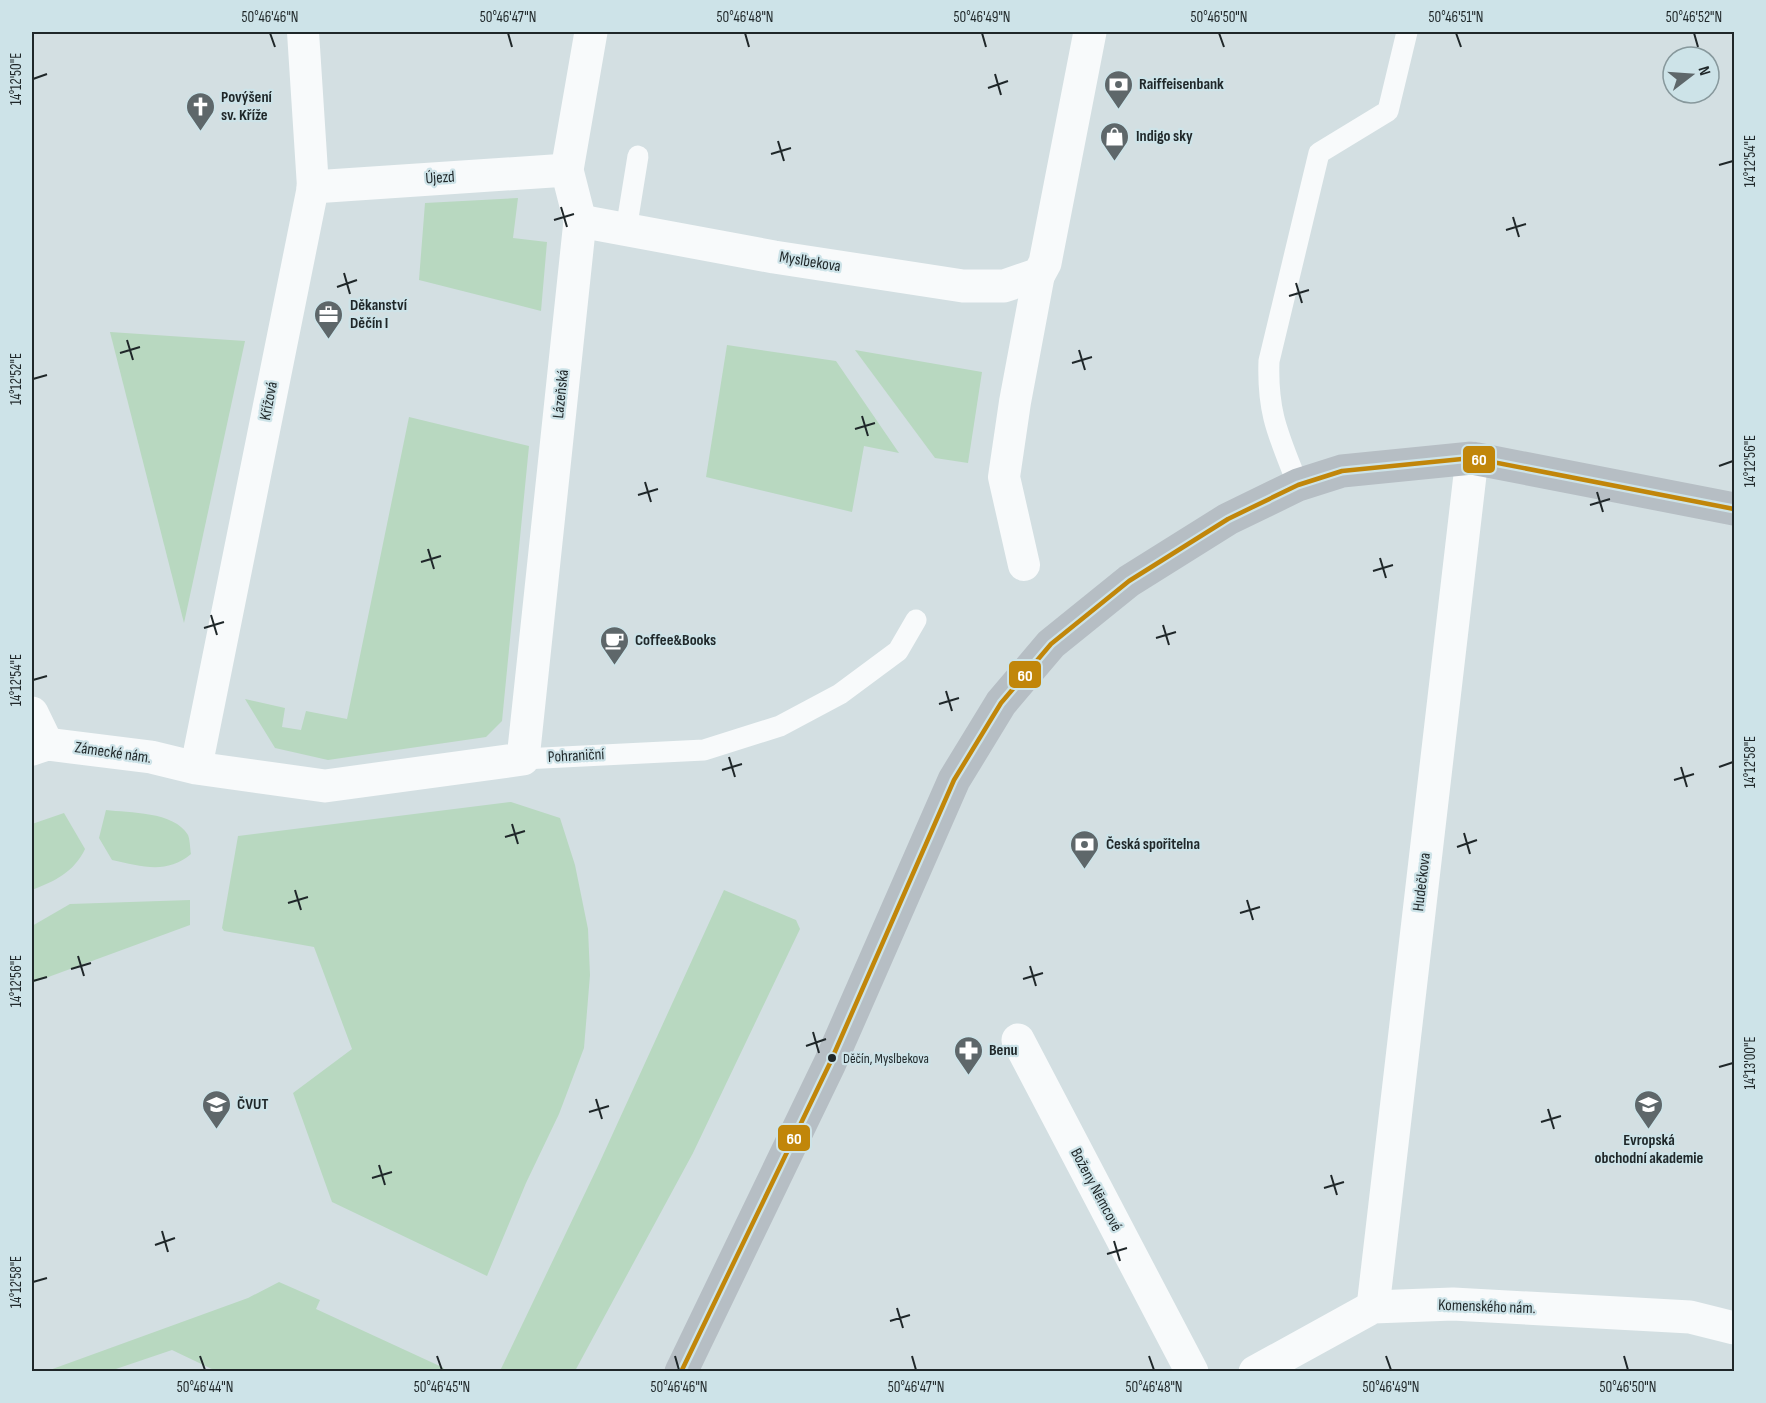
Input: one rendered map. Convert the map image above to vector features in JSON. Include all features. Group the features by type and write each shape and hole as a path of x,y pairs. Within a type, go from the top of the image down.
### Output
{"main road":[{"path":"681,1371 830,1063 954,780 1001,703 1051,644 1129,581 1228,519 1298,485 1342,471 1472,458 1734,509"}],"street":[{"name":"Křížová","path":"196,768 313,186 303,32"},
{"name":"Lázeňská","path":"523,759 580,221 567,170 591,32"},
{"path":"1024,565 1005,477 1015,402 1039,274 1045,263 1090,32"},
{"name":"Újezd","path":"313,186 567,170"},
{"name":"Myslbekova","path":"580,221 963,285 1004,286 1039,274"},
{"name":"Hudečkova","path":"1373,1307 1472,458"},
{"path":"32,713 39,747"},
{"name":"Zámecké nám.","path":"39,747 151,757 196,768"},
{"name":"Pohraniční","path":"196,768 325,786 523,759"},
{"name":"Boženy Němcové","path":"1018,1040 1192,1371"},
{"name":"Komenského nám.","path":"1255,1371 1373,1307 1453,1304 1678,1316 1734,1328"}],"lane":[{"path":"1298,485 1272,420 1268,394 1269,361 1319,153 1388,111 1407,32"},
{"path":"626,230 638,156"},
{"name":"Pohraniční","path":"523,759 704,750 780,726 840,694 898,651 916,620"}],"green space":[{"path":"518,198 513,238 547,242 541,311 419,280 425,203"},
{"path":"110,332 245,341 184,623"},
{"path":"727,345 836,361 899,453 864,446 852,512 706,477"},
{"path":"855,350 982,372 968,463 935,458"},
{"path":"409,417 529,446 502,721 486,737 328,760 275,748 245,699 285,708 282,727 301,730 306,711 347,719"},
{"path":"511,802 560,818 575,865 588,929 590,975 584,1048 559,1114 526,1183 487,1276 332,1202 293,1093 352,1049 314,947 224,931 222,928 238,836"},
{"path":"106,810 138,813 173,821 188,835 191,854 182,861 163,867 112,860 99,838"},
{"path":"64,813 85,849 81,857 63,875 32,890 32,824"},
{"path":"724,890 796,920 800,929 693,1153 575,1371 500,1371 598,1166"},
{"path":"190,900 190,925 32,983 32,926 70,904"},
{"path":"279,1282 320,1300 316,1309 444,1368 443,1371 216,1371 172,1350 110,1371 47,1371 248,1298"}],"transit line":[{"name":"60","path":"681,1372 830,1063 954,780 1001,703 1051,644 1129,581 1228,519 1298,485 1342,471 1472,458 1734,509"}],"place":[{"name":"Raiffeisenbank","path":"1118,110"},
{"name":"Povýšení sv. Kříže","path":"200,132"},
{"name":"Indigo sky","path":"1115,162"},
{"name":"Děkanství Děčín I","path":"329,340"},
{"name":"Coffee&Books","path":"614,666"},
{"name":"Česká spořitelna","path":"1085,870"},
{"name":"Děčín, Myslbekova","path":"832,1058"},
{"name":"Benu","path":"968,1076"},
{"name":"ČVUT","path":"216,1130"},
{"name":"Evropská obchodní akademie","path":"1649,1130"}]}
